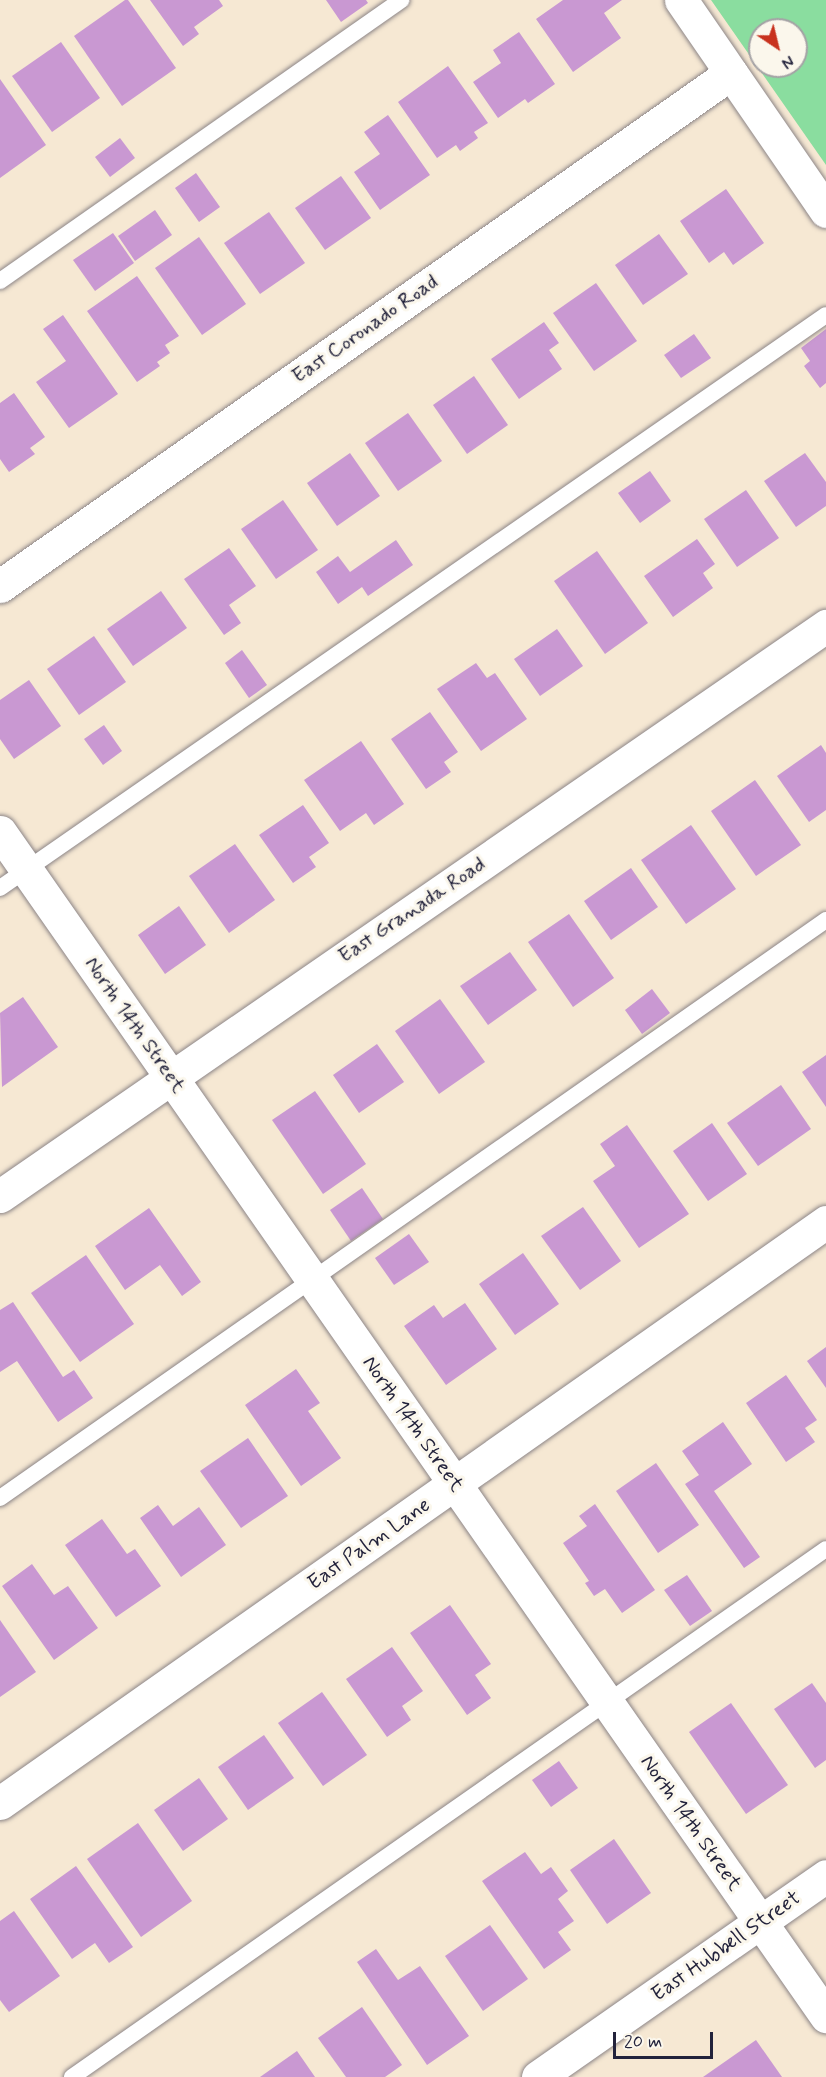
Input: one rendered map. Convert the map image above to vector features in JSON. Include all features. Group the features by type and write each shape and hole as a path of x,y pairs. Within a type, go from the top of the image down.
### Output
{"street":[{"path":"681,0 826,211"},
{"name":"East Coronado Road","path":"0,586 731,73"},
{"name":"East Granada Road","path":"0,1196 826,626"},
{"name":"North 14th Street","path":"0,832 826,2016"},
{"name":"East Palm Lane","path":"0,1803 826,1222"},
{"name":"East Hubbell Street","path":"538,2077 826,1876"}],"lane":[{"path":"0,281 402,0"},
{"path":"0,888 826,315"},
{"path":"0,1498 826,920"},
{"path":"72,2077 826,1549"}],"green space":[{"path":"711,0 826,0 826,165 765,78 808,78 808,18 748,18 748,53"}],"building":[{"path":"128,0 176,68 122,106 74,36"},
{"path":"150,0 219,0 223,6 194,27 199,34 183,46"},
{"path":"326,0 366,0 368,3 341,22"},
{"path":"563,0 622,0 604,13 621,38 573,72 536,19"},
{"path":"519,32 555,84 528,103 525,99 498,118 473,82 501,63 493,50"},
{"path":"61,42 100,98 52,132 12,76"},
{"path":"448,66 488,123 474,132 478,138 460,151 456,145 437,158 398,102"},
{"path":"0,79 46,145 0,178"},
{"path":"388,115 430,175 380,210 354,172 380,154 364,132"},
{"path":"120,138 135,158 110,177 95,157"},
{"path":"196,173 220,207 199,222 175,188"},
{"path":"341,176 371,218 325,250 295,208"},
{"path":"726,189 764,243 733,265 724,252 709,263 680,221"},
{"path":"155,210 172,235 135,261 118,236"},
{"path":"269,212 305,263 260,294 224,243"},
{"path":"113,233 134,263 95,291 73,260"},
{"path":"659,234 688,274 643,305 615,265"},
{"path":"199,237 246,304 202,335 155,268"},
{"path":"137,276 179,336 165,345 170,353 157,362 160,366 137,382 87,311"},
{"path":"596,283 637,341 594,371 553,313"},
{"path":"63,315 118,394 69,428 36,382 66,361 43,329"},
{"path":"544,322 559,343 549,350 562,369 519,399 491,359"},
{"path":"826,329 826,383 820,388 804,366 810,361 801,348"},
{"path":"694,334 711,358 681,378 664,355"},
{"path":"474,376 508,425 467,454 433,405"},
{"path":"14,393 45,437 30,448 35,454 9,472 0,459 0,403"},
{"path":"408,413 442,461 398,491 365,443"},
{"path":"350,453 380,496 337,526 307,483"},
{"path":"805,453 826,482 826,506 796,527 764,481"},
{"path":"650,471 671,501 640,523 618,493"},
{"path":"746,490 779,538 737,567 704,519"},
{"path":"283,500 318,550 276,579 241,529"},
{"path":"697,539 715,564 703,573 713,588 673,617 644,576"},
{"path":"396,540 413,565 368,596 362,587 338,604 316,572 338,556 350,572"},
{"path":"229,548 256,586 229,605 241,623 224,635 184,579"},
{"path":"597,551 648,623 605,654 554,581"},
{"path":"161,591 187,628 133,666 107,629"},
{"path":"557,629 583,666 540,696 514,659"},
{"path":"94,636 126,682 79,715 47,669"},
{"path":"242,650 267,685 249,698 225,663"},
{"path":"476,663 487,678 495,673 527,719 481,751 437,689"},
{"path":"29,680 61,726 14,759 0,739 0,700"},
{"path":"430,712 458,752 444,762 451,772 426,789 391,739"},
{"path":"104,725 122,751 103,765 84,739"},
{"path":"361,741 404,804 374,825 366,813 340,831 304,780"},
{"path":"821,745 826,753 826,810 809,822 777,776"},
{"path":"755,780 801,845 756,876 711,811"},
{"path":"303,805 329,843 309,857 316,867 293,883 259,835"},
{"path":"691,825 736,889 686,924 641,860"},
{"path":"235,844 275,900 229,933 189,876"},
{"path":"631,868 658,907 611,940 584,901"},
{"path":"179,906 206,945 165,974 138,935"},
{"path":"569,914 614,978 573,1007 528,942"},
{"path":"510,952 537,990 488,1025 460,986"},
{"path":"652,989 670,1013 642,1034 625,1010"},
{"path":"23,997 58,1047 2,1087 0,1013"},
{"path":"440,999 485,1062 439,1094 395,1031"},
{"path":"377,1044 404,1082 359,1113 333,1075"},
{"path":"826,1055 826,1107 802,1072"},
{"path":"781,1085 811,1129 758,1166 727,1123"},
{"path":"315,1091 366,1164 323,1194 272,1120"},
{"path":"712,1123 747,1174 708,1201 673,1151"},
{"path":"627,1125 689,1214 639,1248 593,1181 615,1166 600,1144"},
{"path":"362,1188 383,1219 351,1241 330,1210"},
{"path":"583,1207 621,1261 580,1290 541,1236"},
{"path":"149,1208 201,1282 182,1296 160,1265 125,1290 95,1246"},
{"path":"409,1234 429,1262 394,1285 375,1258"},
{"path":"523,1253 559,1304 515,1335 479,1284"},
{"path":"86,1255 134,1324 80,1362 31,1293"},
{"path":"13,1302 63,1377 74,1370 93,1398 58,1422 17,1361 0,1372 0,1310"},
{"path":"465,1303 497,1349 446,1385 404,1326 434,1305 443,1318"},
{"path":"826,1347 826,1388 807,1361"},
{"path":"296,1369 320,1403 308,1411 341,1458 301,1486 245,1405"},
{"path":"786,1375 817,1420 805,1428 815,1442 786,1462 746,1403"},
{"path":"723,1422 752,1464 714,1491 760,1557 744,1568 685,1484 699,1475 682,1451"},
{"path":"248,1438 288,1496 241,1528 200,1471"},
{"path":"656,1463 699,1525 658,1553 616,1491"},
{"path":"595,1504 655,1590 622,1613 605,1589 594,1596 585,1583 589,1581 563,1543 587,1526 579,1516"},
{"path":"158,1505 173,1526 199,1507 226,1545 181,1577 140,1518"},
{"path":"102,1519 127,1554 135,1549 161,1586 116,1617 65,1545"},
{"path":"32,1564 54,1595 68,1586 98,1628 54,1660 2,1586"},
{"path":"687,1575 712,1611 690,1626 664,1590"},
{"path":"450,1605 491,1664 475,1675 491,1698 467,1715 410,1633"},
{"path":"0,1620 36,1672 0,1697"},
{"path":"392,1647 423,1691 402,1706 411,1720 387,1737 346,1679"},
{"path":"812,1683 826,1703 826,1760 815,1768 774,1709"},
{"path":"322,1692 367,1755 323,1786 278,1723"},
{"path":"731,1703 788,1785 746,1814 689,1732"},
{"path":"264,1735 294,1778 248,1810 218,1767"},
{"path":"559,1761 578,1788 551,1807 532,1780"},
{"path":"199,1778 228,1819 183,1851 154,1810"},
{"path":"138,1823 192,1901 141,1937 87,1859"},
{"path":"614,1839 651,1893 607,1924 570,1870"},
{"path":"525,1852 541,1874 551,1867 568,1891 558,1899 574,1921 558,1932 571,1950 544,1969 482,1881"},
{"path":"76,1866 133,1947 109,1963 95,1943 72,1959 30,1899"},
{"path":"14,1911 60,1976 9,2012 0,2000 0,1921"},
{"path":"490,1925 528,1979 483,2011 445,1956"},
{"path":"376,1949 398,1980 420,1966 469,2036 427,2065 357,1962"},
{"path":"362,2007 402,2065 385,2077 346,2077 318,2038"},
{"path":"756,2040 782,2077 703,2077"},
{"path":"297,2051 315,2077 260,2077"}]}
